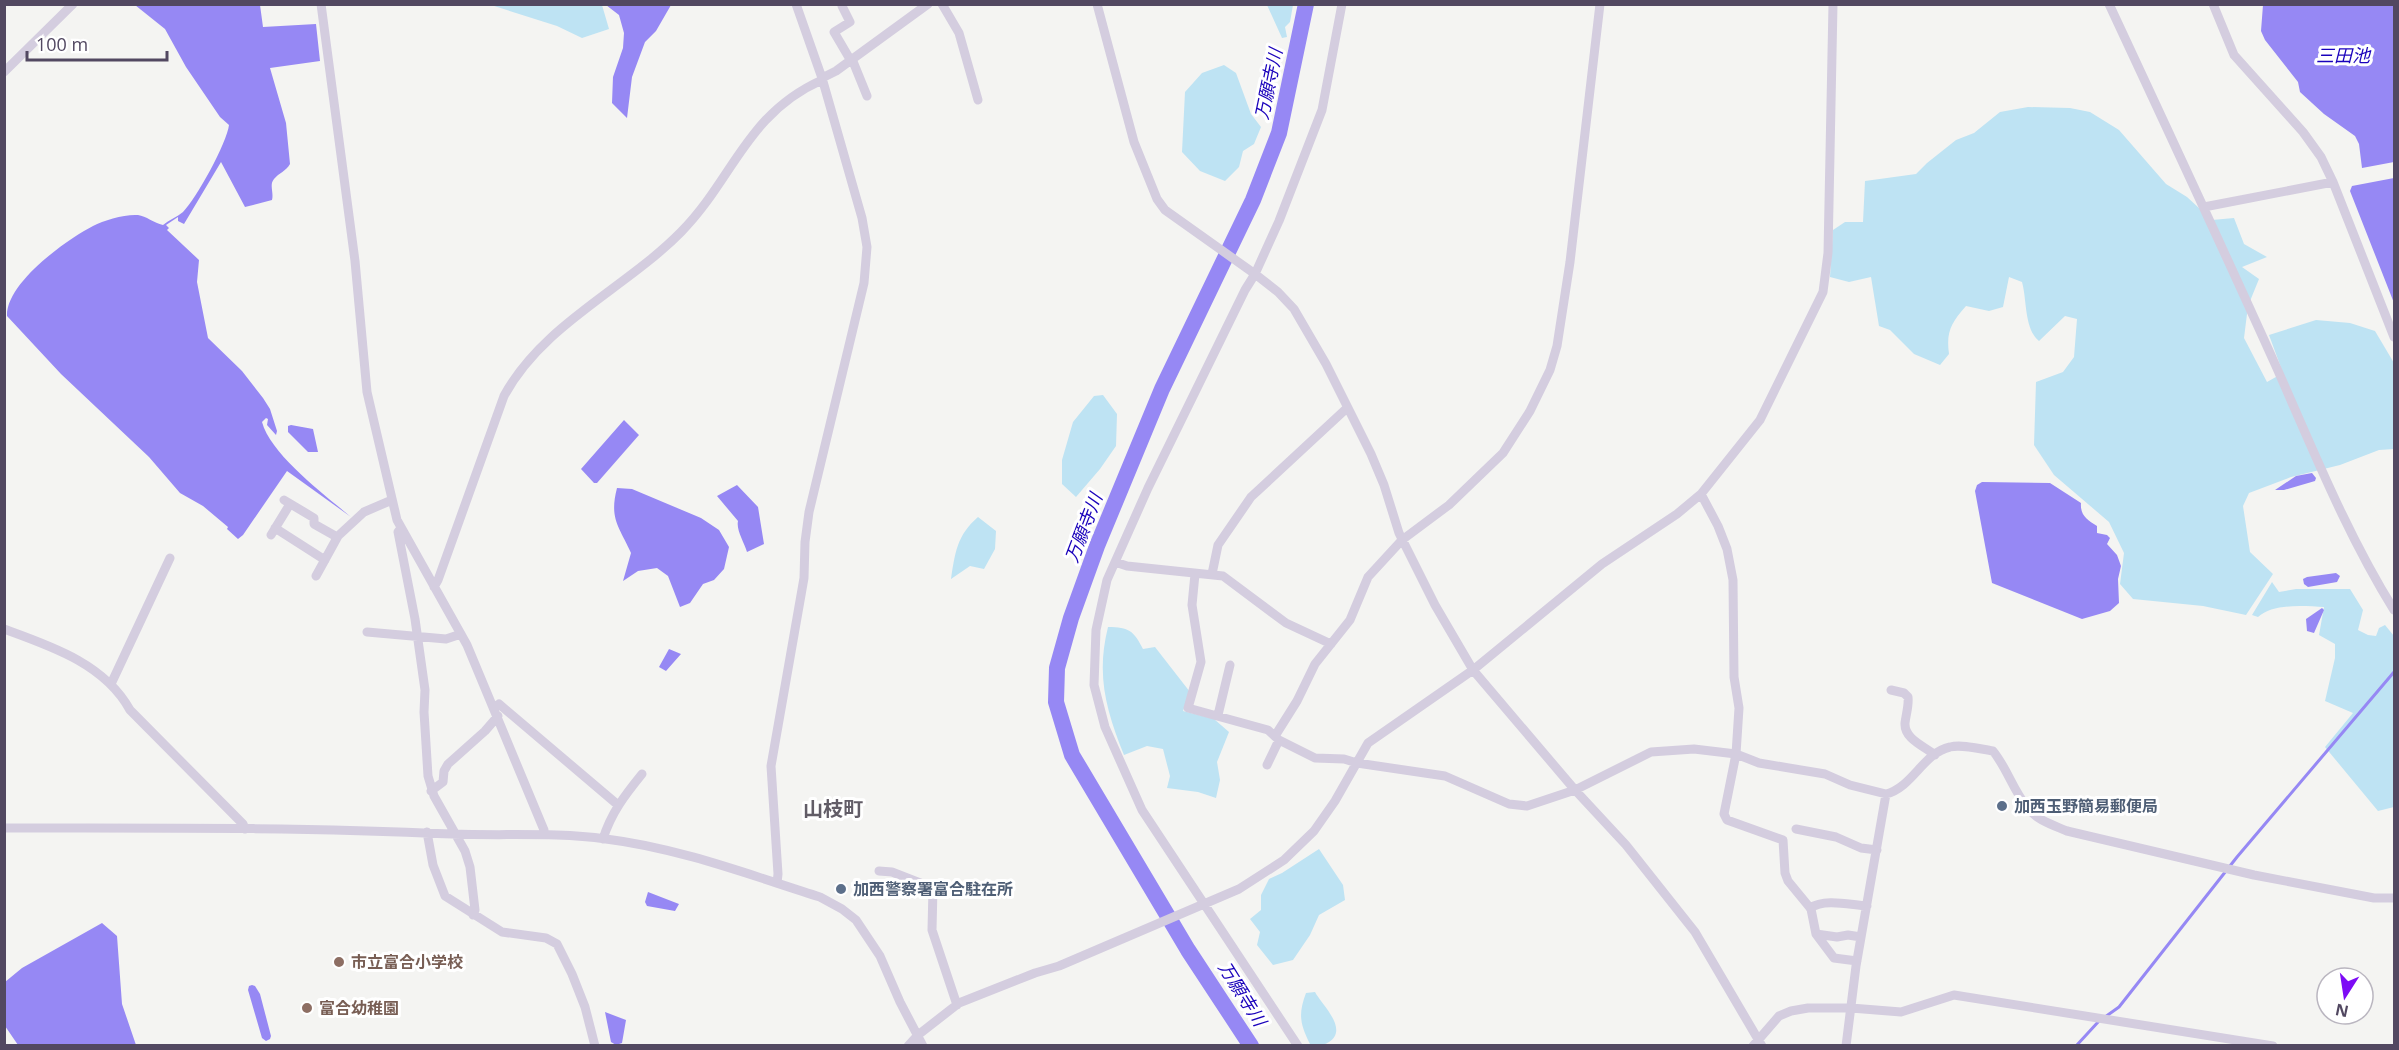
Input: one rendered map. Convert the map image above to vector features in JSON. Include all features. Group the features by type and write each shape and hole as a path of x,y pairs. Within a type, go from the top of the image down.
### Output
{"street":[{"path":"4,72 73,4"},
{"path":"321,4 338,120 368,392 397,520 461,634 496,712 544,834"},
{"path":"777,884 771,766 804,578 809,512 844,374 866,265 867,247 862,218 822,79 796,4"},
{"path":"434,587 504,396 515,375 558,332 632,275 681,232 744,144 790,96 851,60 928,4"},
{"path":"942,4 959,33 978,100"},
{"path":"1097,4 1134,142 1157,199 1166,210 1278,292 1294,309 1310,333 1384,485 1402,540 1434,606 1473,670 1575,790 1626,845 1695,932 1758,1044 1779,1016 1791,1011 1808,1008 1851,1008 1901,1012 1954,995 2273,1046"},
{"path":"1298,1046 1142,810 1099,708 1094,685 1096,630 1107,580 1115,562 1279,220 1322,110 1342,4"},
{"path":"1266,765 1277,738 1315,664 1350,620 1368,577 1402,540 1449,505 1503,453 1530,411 1550,370 1557,346 1570,262 1600,4"},
{"path":"908,1046 918,1035 957,1005 1035,973 1059,966 1239,889 1284,860 1314,831 1368,743 1473,670 1602,564 1677,514 1701,494 1760,420 1824,285 1828,253 1833,4"},
{"path":"2109,4 2324,472 2373,576 2394,610"},
{"path":"2213,4 2234,55 2303,132 2320,157 2333,182 2394,337"},
{"path":"842,6 850,22 834,32 851,60 867,96"},
{"path":"2204,207 2333,182"},
{"path":"1212,574 1218,545 1251,497 1347,408"},
{"path":"1701,494 1727,549 1733,580 1734,677 1739,708 1736,754 1724,814 1727,820 1783,840 1785,873 1788,881 1810,908 1816,934 1834,958 1857,961"},
{"path":"316,576 338,537 364,512 392,500"},
{"path":"325,560 273,532 287,502 314,518 314,524 338,537"},
{"path":"401,528 398,532 418,637 425,690 428,776 432,791 465,851 470,867 475,910 473,915"},
{"path":"111,684 170,558"},
{"path":"1115,562 1127,566 1223,576 1286,623 1330,644"},
{"path":"1195,574 1192,605 1201,662 1188,708 1268,730 1277,738 1315,758 1344,759 1445,776 1509,804 1527,806 1575,790 1652,752 1694,749 1736,754 1759,763 1824,774 1850,785 1886,794 1902,787 1935,755 1950,747 1993,751 2027,808 2042,820 2067,831 2253,875 2374,898 2394,898"},
{"path":"4,629 88,664 111,684 130,710 243,824 245,829"},
{"path":"367,632 446,639 461,634"},
{"path":"1218,715 1230,665"},
{"path":"1891,690 1904,693 1908,698 1906,731 1913,740 1935,755"},
{"path":"432,791 442,782 448,764 485,731 499,704 618,805"},
{"path":"603,838 618,805 642,774"},
{"path":"1846,1046 1857,961 1886,794"},
{"path":"4,828 339,828 457,834 544,834 603,838 660,849 820,897 842,909 856,921 880,956 923,1046"},
{"path":"1796,829 1836,837 1861,848 1876,850"},
{"path":"427,832 433,865 445,896 502,932 546,938 556,944 572,974 595,1046"},
{"path":"879,871 892,872 933,888 932,930 957,1005"},
{"path":"1810,908 1814,905 1829,903 1867,906"},
{"path":"1816,934 1861,937"}],"shaded area":[{"path":"491,5 602,5 609,29 582,38 557,26"},
{"path":"1267,5 1293,5 1290,22 1285,27 1287,37 1282,38"},
{"path":"1224,65 1236,73 1251,114 1261,127 1254,144 1243,151 1239,167 1225,181 1200,171 1182,152 1185,92 1202,73"},
{"path":"2028,107 2070,108 2090,112 2119,130 2166,184 2187,197 2212,220 2234,218 2244,244 2267,257 2242,267 2259,279 2248,306 2244,338 2267,382 2283,373 2269,335 2316,320 2350,323 2375,331 2394,363 2394,449 2379,450 2340,465 2291,477 2249,493 2243,506 2250,552 2273,574 2246,615 2203,606 2133,599 2120,584 2124,553 2109,522 2054,475 2034,445 2036,382 2063,372 2074,357 2077,319 2065,316 2039,341 2034,336 2028,322 2022,282 2009,277 2003,307 1989,311 1966,306 1961,312 1949,334 1949,354 1940,365 1914,354 1890,330 1879,326 1871,277 1849,282 1830,277 1833,230 1845,222 1863,222 1865,181 1916,174 1956,140 1974,133 2000,112"},
{"path":"1103,395 1117,414 1116,446 1076,497 1062,484 1062,460 1073,422 1094,396"},
{"path":"978,517 996,531 995,549 984,569 970,566 951,579 961,538"},
{"path":"2272,582 2279,592 2296,589 2350,589 2363,610 2358,630 2376,636 2379,628 2385,625 2394,636 2394,807 2378,811 2325,747 2353,713 2325,701 2335,658 2335,644 2319,635 2324,607 2280,607 2258,617 2252,615"},
{"path":"1108,627 1130,631 1143,649 1155,647 1190,692 1183,711 1214,719 1229,732 1217,762 1220,780 1216,798 1198,792 1167,788 1170,776 1163,749 1147,746 1124,755 1112,723 1103,677"},
{"path":"1319,849 1343,885 1345,900 1319,915 1310,935 1293,960 1273,965 1257,945 1260,932 1250,919 1261,910 1261,895 1269,879"},
{"path":"1315,992 1332,1017 1336,1031 1329,1042 1320,1045 1310,1044 1301,1019 1306,993"}],"water":[{"path":"135,5 260,5 263,27 316,24 320,61 270,68 286,123 290,164 273,181 272,200 245,207 221,162 184,224 178,221 178,217 166,225 169,228 167,230 199,260 197,282 208,338 242,371 270,409 277,431 276,435 267,425 268,419 266,418 262,422 267,435 300,474 351,517 287,471 238,539 227,529 228,527 203,506 180,493 149,457 61,374 7,316 9,303 27,277 68,241 93,226 127,215 138,215 163,225 183,212 203,184 223,144 229,125 220,117 186,67 165,29"},
{"path":"606,5 671,5 656,31 645,42 632,77 627,118 612,103 613,77 623,48 624,33 619,15"},
{"name":"三田池","path":"2263,5 2394,5 2394,162 2362,168 2359,144 2355,136 2324,114 2300,92 2298,82 2265,40 2261,31"},
{"path":"2394,178 2394,303 2350,191 2352,186"},
{"path":"624,420 639,435 597,483 594,483 581,469"},
{"path":"288,426 313,429 318,452 308,452 288,432"},
{"path":"2312,473 2316,478 2315,481 2284,490 2275,490 2296,476"},
{"path":"1982,482 2050,483 2081,503 2085,517 2097,526 2097,533 2110,538 2107,544 2117,555 2121,566 2118,579 2119,603 2110,611 2082,619 1992,583 1975,491 1977,485"},
{"path":"737,485 758,507 764,544 747,552 739,532 738,521 717,496"},
{"path":"617,488 632,489 701,518 719,530 729,547 724,569 714,580 703,584 690,603 680,607 668,576 657,568 638,571 623,581 631,553 615,515"},
{"path":"2336,573 2340,576 2337,582 2308,587 2304,584 2303,579 2307,577"},
{"path":"2322,608 2324,610 2314,633 2307,631 2306,619"},
{"path":"669,649 681,654 666,671 659,667"},
{"path":"648,892 679,904 675,911 647,906 645,902"},
{"path":"102,923 117,936 122,1004 136,1045 18,1045 5,1026 5,982 22,968"},
{"path":"252,985 260,994 271,1036 266,1041 262,1038 248,990"},
{"path":"605,1012 626,1020 622,1043 616,1045 611,1042"}],"waterway":[{"name":"万願寺川","path":"1251,1046 1188,950 1072,755 1056,702 1057,668 1071,618 1097,546 1162,389 1253,200 1279,133 1306,4"},
{"path":"2105,1017 2119,1007 2237,857 2394,672"},
{"path":"2076,1046 2099,1021"}],"place":[{"name":"加西玉野簡易郵便局","path":"2002,806"},
{"name":"加西警察署富合駐在所","path":"841,889"},
{"name":"市立富合小学校","path":"339,962"},
{"name":"富合幼稚園","path":"307,1008"}],"district":[{"name":"山枝町","path":"833,809"}]}
